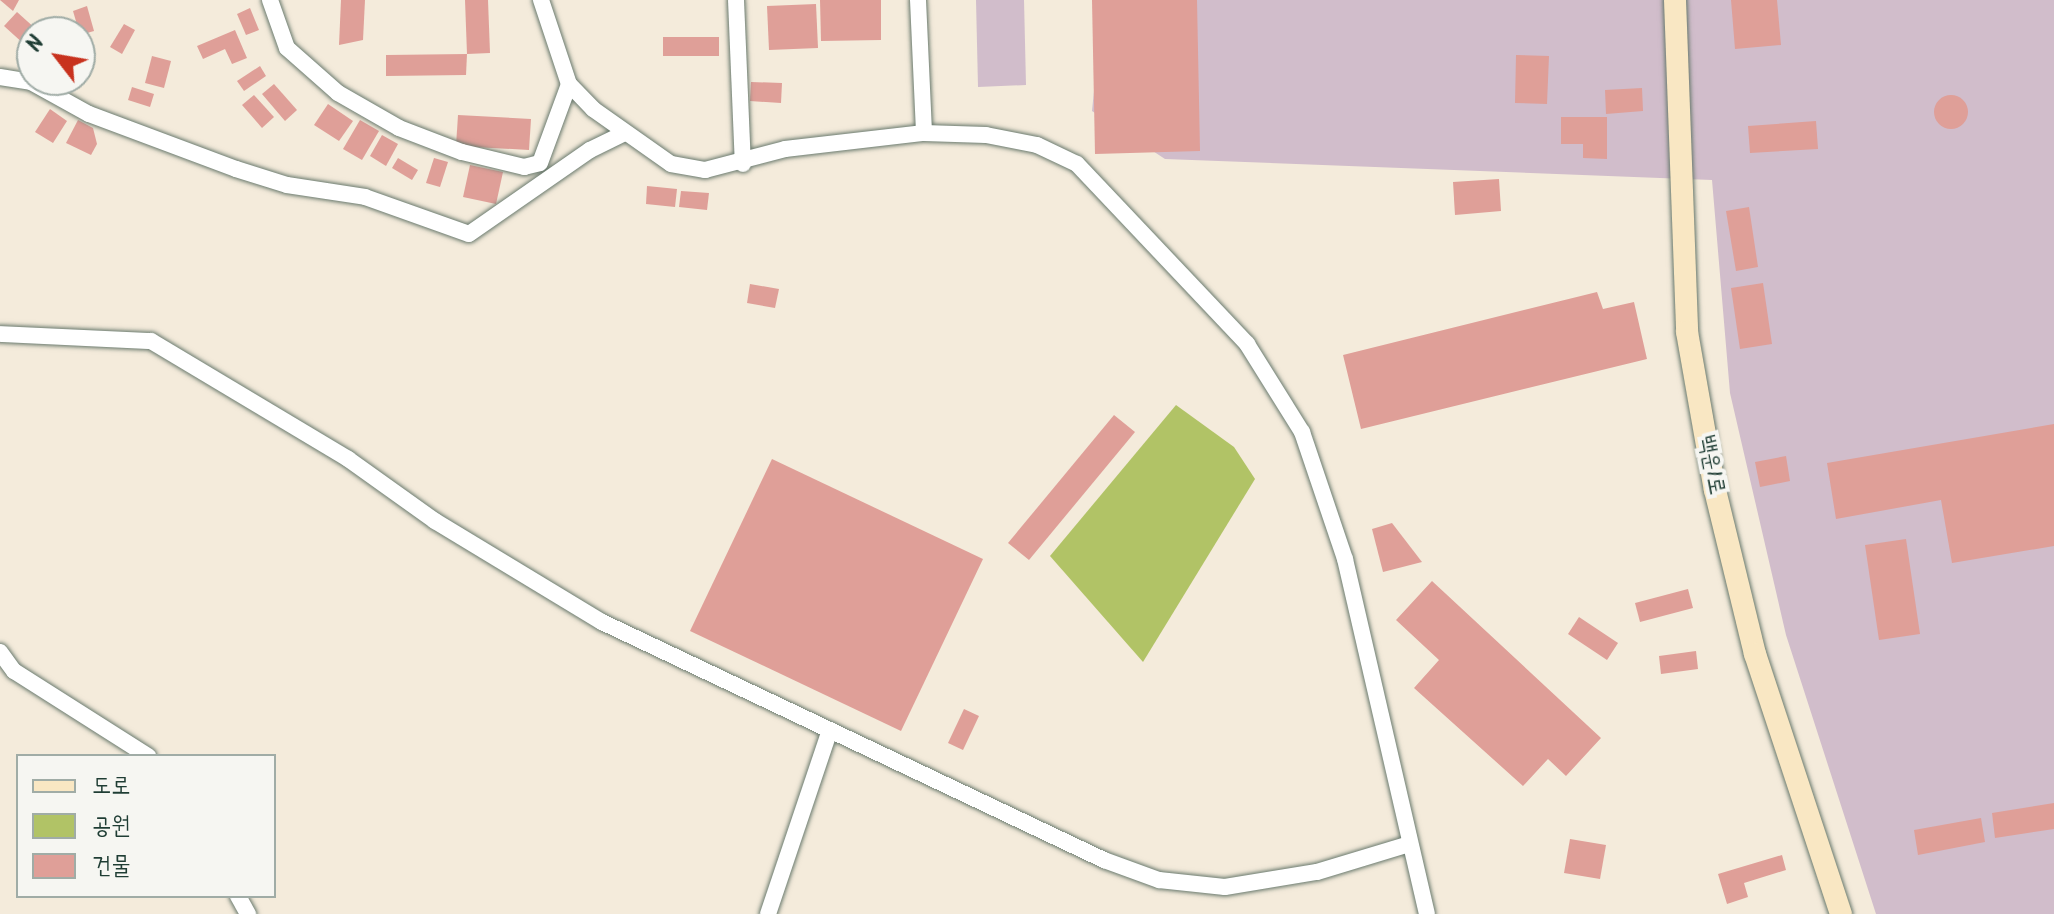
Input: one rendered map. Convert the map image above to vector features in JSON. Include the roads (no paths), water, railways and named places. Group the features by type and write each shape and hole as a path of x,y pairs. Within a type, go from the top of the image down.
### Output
{"main road":[{"name":"백운1로","path":"1675,0 1687,332 1715,490 1755,654 1841,914"}],"street":[{"path":"270,0 287,48 338,93 399,128 462,152 524,167 540,163 569,84"},
{"path":"541,0 569,84 625,133 671,164 705,170 743,164 785,149 924,133 1024,143 1077,164 1247,344 1302,432 1345,559 1427,914"},
{"path":"736,0 743,164"},
{"path":"918,0 924,133"},
{"path":"0,77 31,82 89,114 236,169 287,185 365,197 469,234 590,150 625,133"},
{"path":"0,334 151,341 348,459 435,521 602,622 1104,860 1159,880 1225,887 1317,872 1410,844"},
{"path":"0,652 14,671 145,754"},
{"path":"768,914 830,730"}]}
